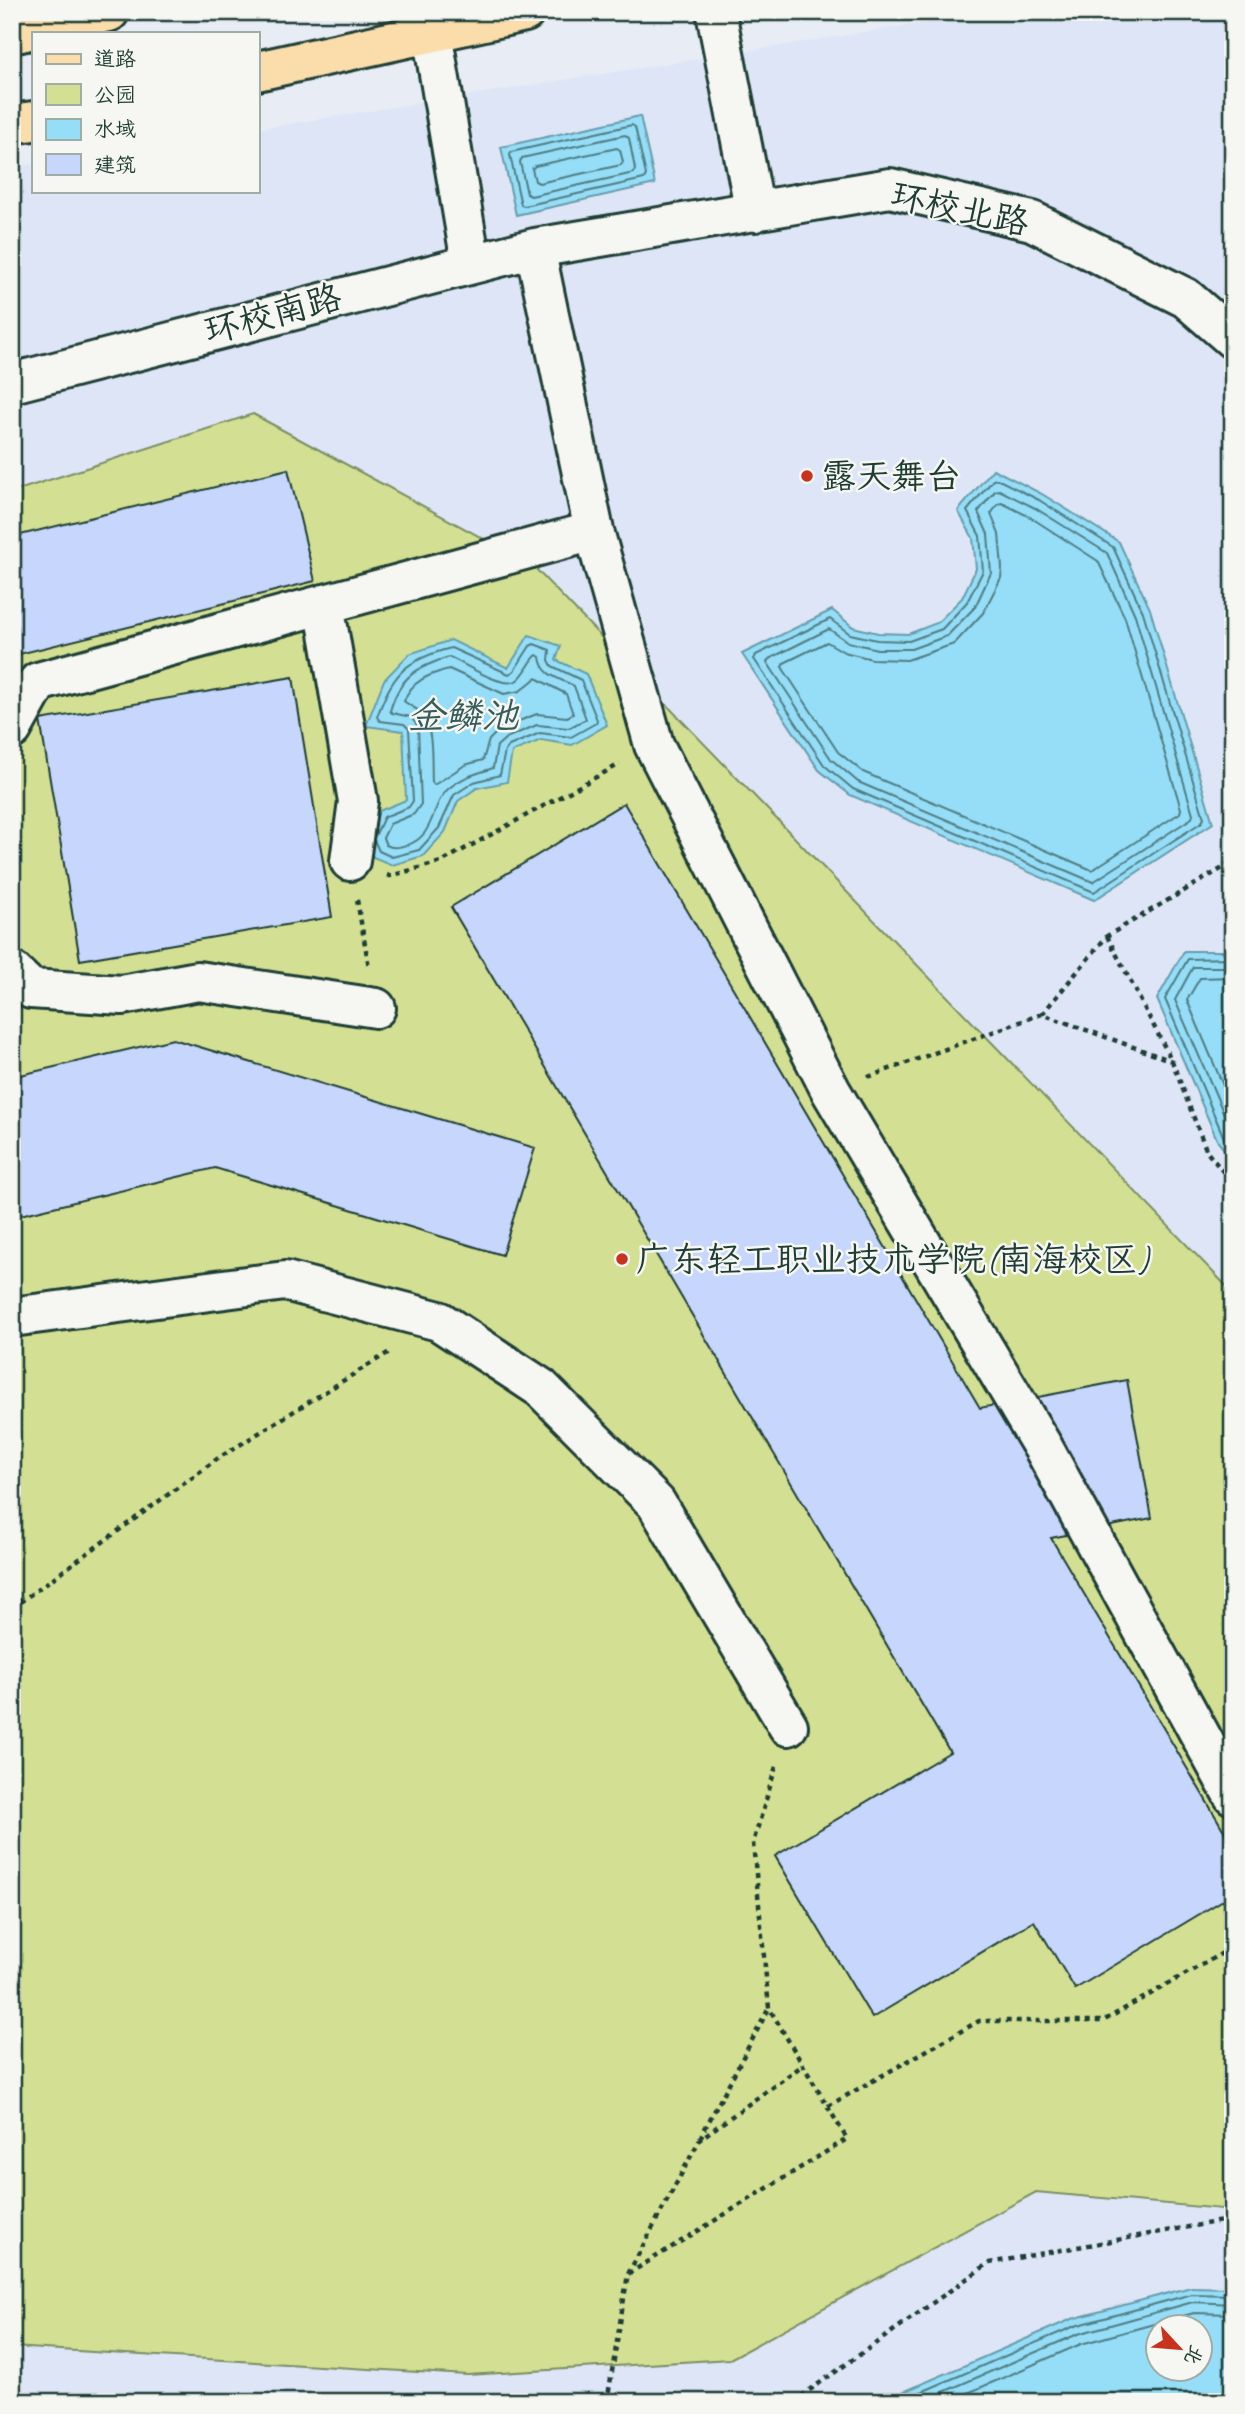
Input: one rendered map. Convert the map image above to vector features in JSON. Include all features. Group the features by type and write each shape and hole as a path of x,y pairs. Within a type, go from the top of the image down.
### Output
{"main road":[{"path":"12,34 109,12"},
{"path":"259,71 526,12"},
{"path":"12,124 32,121"}],"street":[{"path":"716,12 755,212"},
{"path":"432,32 471,263"},
{"name":"环校北路","path":"535,248 890,188 1032,221 1186,298 1233,339"},
{"path":"535,248 594,531 653,745 831,1091 1044,1449 1233,1795"},
{"name":"环校南路","path":"12,383 535,248"},
{"path":"12,729 38,682 594,531"},
{"path":"324,604 358,801 350,862"},
{"path":"12,971 31,989 122,995 198,981 376,1008"},
{"path":"12,1317 285,1281 439,1321 541,1388 656,1503 788,1726"}],"path":[{"path":"376,1008 350,862 390,876 442,862 653,745"},
{"path":"831,1091 1042,1014 1107,936 1233,862"},
{"path":"1107,936 1172,1061 1207,1152 1233,1184"},
{"path":"1042,1014 1172,1061"},
{"path":"12,1608 217,1459 439,1321"},
{"path":"628,2274 847,2139 769,2008 753,1843 788,1726"},
{"path":"828,2107 979,2021 1103,2021 1233,1947"},
{"path":"607,2402 628,2274 769,2008"},
{"path":"700,2139 803,2065"},
{"path":"793,2402 989,2263 1233,2219"}],"shaded area":[{"name":"广东轻工职业技术学院(南海校区)","path":"992,12 1233,12 1233,2402 12,2402 12,168 32,164 32,192 259,192 259,129"}],"green space":[{"name":"广东轻工职业技术学院(南海校区)","path":"253,414 532,565 1233,1293 1233,2210 1036,2192 730,2359 467,2375 12,2347 12,492"}],"water":[{"path":"640,116 655,184 516,215 501,147"},
{"path":"993,469 1042,494 1119,542 1150,609 1213,823 1094,900 850,795 819,770 742,654 832,610 853,627 878,633 908,634 937,623 962,598 976,569 973,538 958,511"},
{"name":"金鳞池","path":"529,635 561,646 556,660 586,674 607,725 572,745 541,740 512,752 507,782 477,788 458,801 445,832 423,856 392,865 373,857 366,838 379,811 406,800 403,731 366,726 384,680 409,654 451,640 508,668"},
{"path":"1184,951 1233,951 1233,1160 1218,1142 1157,999"},
{"path":"1191,2287 1233,2288 1233,2402 880,2402 1072,2319"}],"building":[{"path":"288,469 315,581 15,655 12,664 12,537"},
{"path":"293,677 332,917 80,960 40,720"},
{"path":"624,803 980,1408 1127,1380 1152,1518 1051,1538 1233,1846 1233,1894 1075,1989 1034,1921 872,2018 775,1856 950,1752 451,907"},
{"path":"173,1039 535,1148 502,1255 215,1168 12,1217 12,1077"}],"place":[{"name":"露天舞台","path":"807,476"},
{"name":"广东轻工职业技术学院(南海校区)","path":"622,1259"}]}
